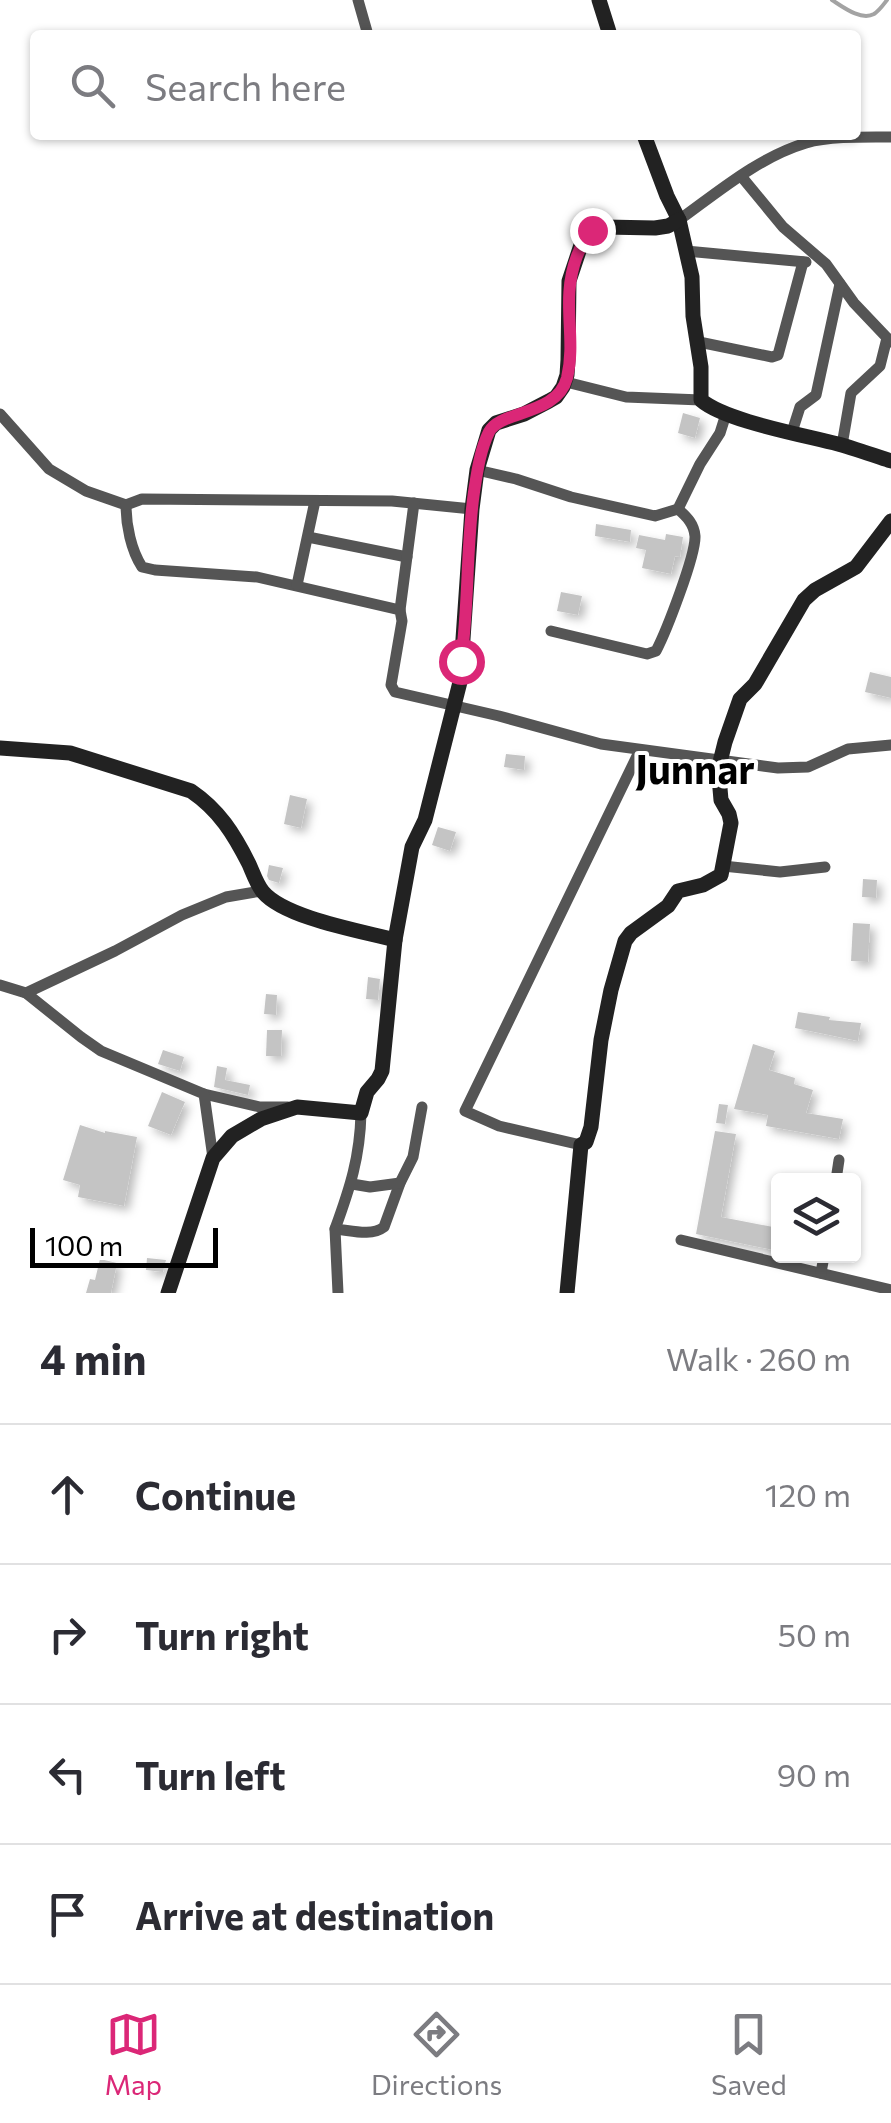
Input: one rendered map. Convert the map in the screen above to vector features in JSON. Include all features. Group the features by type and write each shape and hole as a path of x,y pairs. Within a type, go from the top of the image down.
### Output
{"street":[{"path":"358,0 367,30"},
{"path":"599,0 608,30"},
{"path":"861,139 891,137"},
{"path":"646,140 666,196 680,220 692,276 702,366 701,400 726,414 891,461"},
{"path":"338,1293 335,1229 352,1184 367,1092 382,1070 395,940 412,847 425,820 460,682 472,509 477,470 490,430 496,423 556,397 566,382 569,281 584,236 605,226 668,226 776,155 808,142 841,140"},
{"path":"741,176 783,227 826,264 889,340 880,366 852,393 842,445"},
{"path":"686,251 826,264"},
{"path":"699,342 778,355 803,262"},
{"path":"792,432 800,407 816,395 840,284"},
{"path":"566,382 626,397 701,400"},
{"path":"0,414 49,469 86,491 126,505 142,499 392,500 472,509"},
{"path":"477,470 655,516 678,509 720,434 726,414"},
{"path":"297,586 315,501"},
{"path":"414,503 400,610 402,621 390,686 395,692 601,744 720,762 808,767 848,749 891,745"},
{"path":"126,505 131,538 142,567 258,577 400,610"},
{"path":"550,631 647,654 656,651 692,554 695,534 690,520 678,509"},
{"path":"568,1293 581,1146 591,1127 600,1040 625,941 630,933 668,906 678,891 721,875 732,823 722,800 720,762 740,700 755,684 804,600 856,567 891,521"},
{"path":"308,537 407,557"},
{"path":"0,748 70,753 191,792 224,820 262,891 272,900 302,916 395,940"},
{"path":"581,1146 499,1126 465,1111 640,750"},
{"path":"724,866 780,872 825,866"},
{"path":"26,993 182,915 226,897 262,891"},
{"path":"0,984 26,993 102,1051 204,1094 260,1107 361,1114"},
{"path":"204,1094 212,1158"},
{"path":"335,1229 378,1232 384,1227 413,1157 422,1107"},
{"path":"168,1293 212,1158 232,1136 261,1119 298,1108"},
{"path":"837,1173 839,1160"},
{"path":"352,1184 400,1184"},
{"path":"681,1240 891,1290"},
{"path":"821,1273 823,1263"}],"building":[{"path":"683,413 700,418 695,438 678,433"},
{"path":"596,524 631,530 630,542 595,536"},
{"path":"666,534 683,537 680,557 675,556 671,574 642,568 646,550 636,548 639,535 665,540"},
{"path":"561,592 582,596 578,615 557,611"},
{"path":"870,672 891,677 891,698 865,692"},
{"path":"506,754 525,756 524,770 504,767"},
{"path":"290,795 307,799 301,828 284,824"},
{"path":"438,827 456,832 450,851 432,845"},
{"path":"269,865 283,868 279,883 269,880"},
{"path":"863,879 877,880 876,898 862,897"},
{"path":"853,923 870,924 868,962 851,961"},
{"path":"368,977 380,979 378,1000 366,999"},
{"path":"266,994 277,995 276,1015 264,1014"},
{"path":"798,1012 861,1023 858,1041 795,1028"},
{"path":"267,1030 282,1030 281,1056 266,1056"},
{"path":"753,1044 775,1051 769,1070 795,1078 794,1084 813,1090 806,1113 843,1119 839,1139 766,1126 768,1115 734,1109"},
{"path":"163,1050 184,1057 180,1071 158,1064"},
{"path":"217,1066 227,1068 225,1080 250,1085 248,1095 214,1087"},
{"path":"162,1092 185,1102 171,1135 148,1126"},
{"path":"719,1104 728,1105 725,1124 716,1123"},
{"path":"80,1125 137,1137 124,1206 78,1197 80,1185 63,1180"},
{"path":"715,1131 736,1134 721,1217 771,1227 771,1250 696,1234"},
{"path":"147,1258 166,1260 163,1272 146,1270"},
{"path":"100,1259 117,1263 111,1293 86,1293 90,1279 95,1280"}],"waterway":[{"path":"832,0 864,16 874,14 887,0"}],"district":[{"name":"Junnar","path":"695,770"}],"route":[{"path":"461,661 477,470 496,423 549,401 563,387 568,360 569,281 584,236 592,230"}]}
